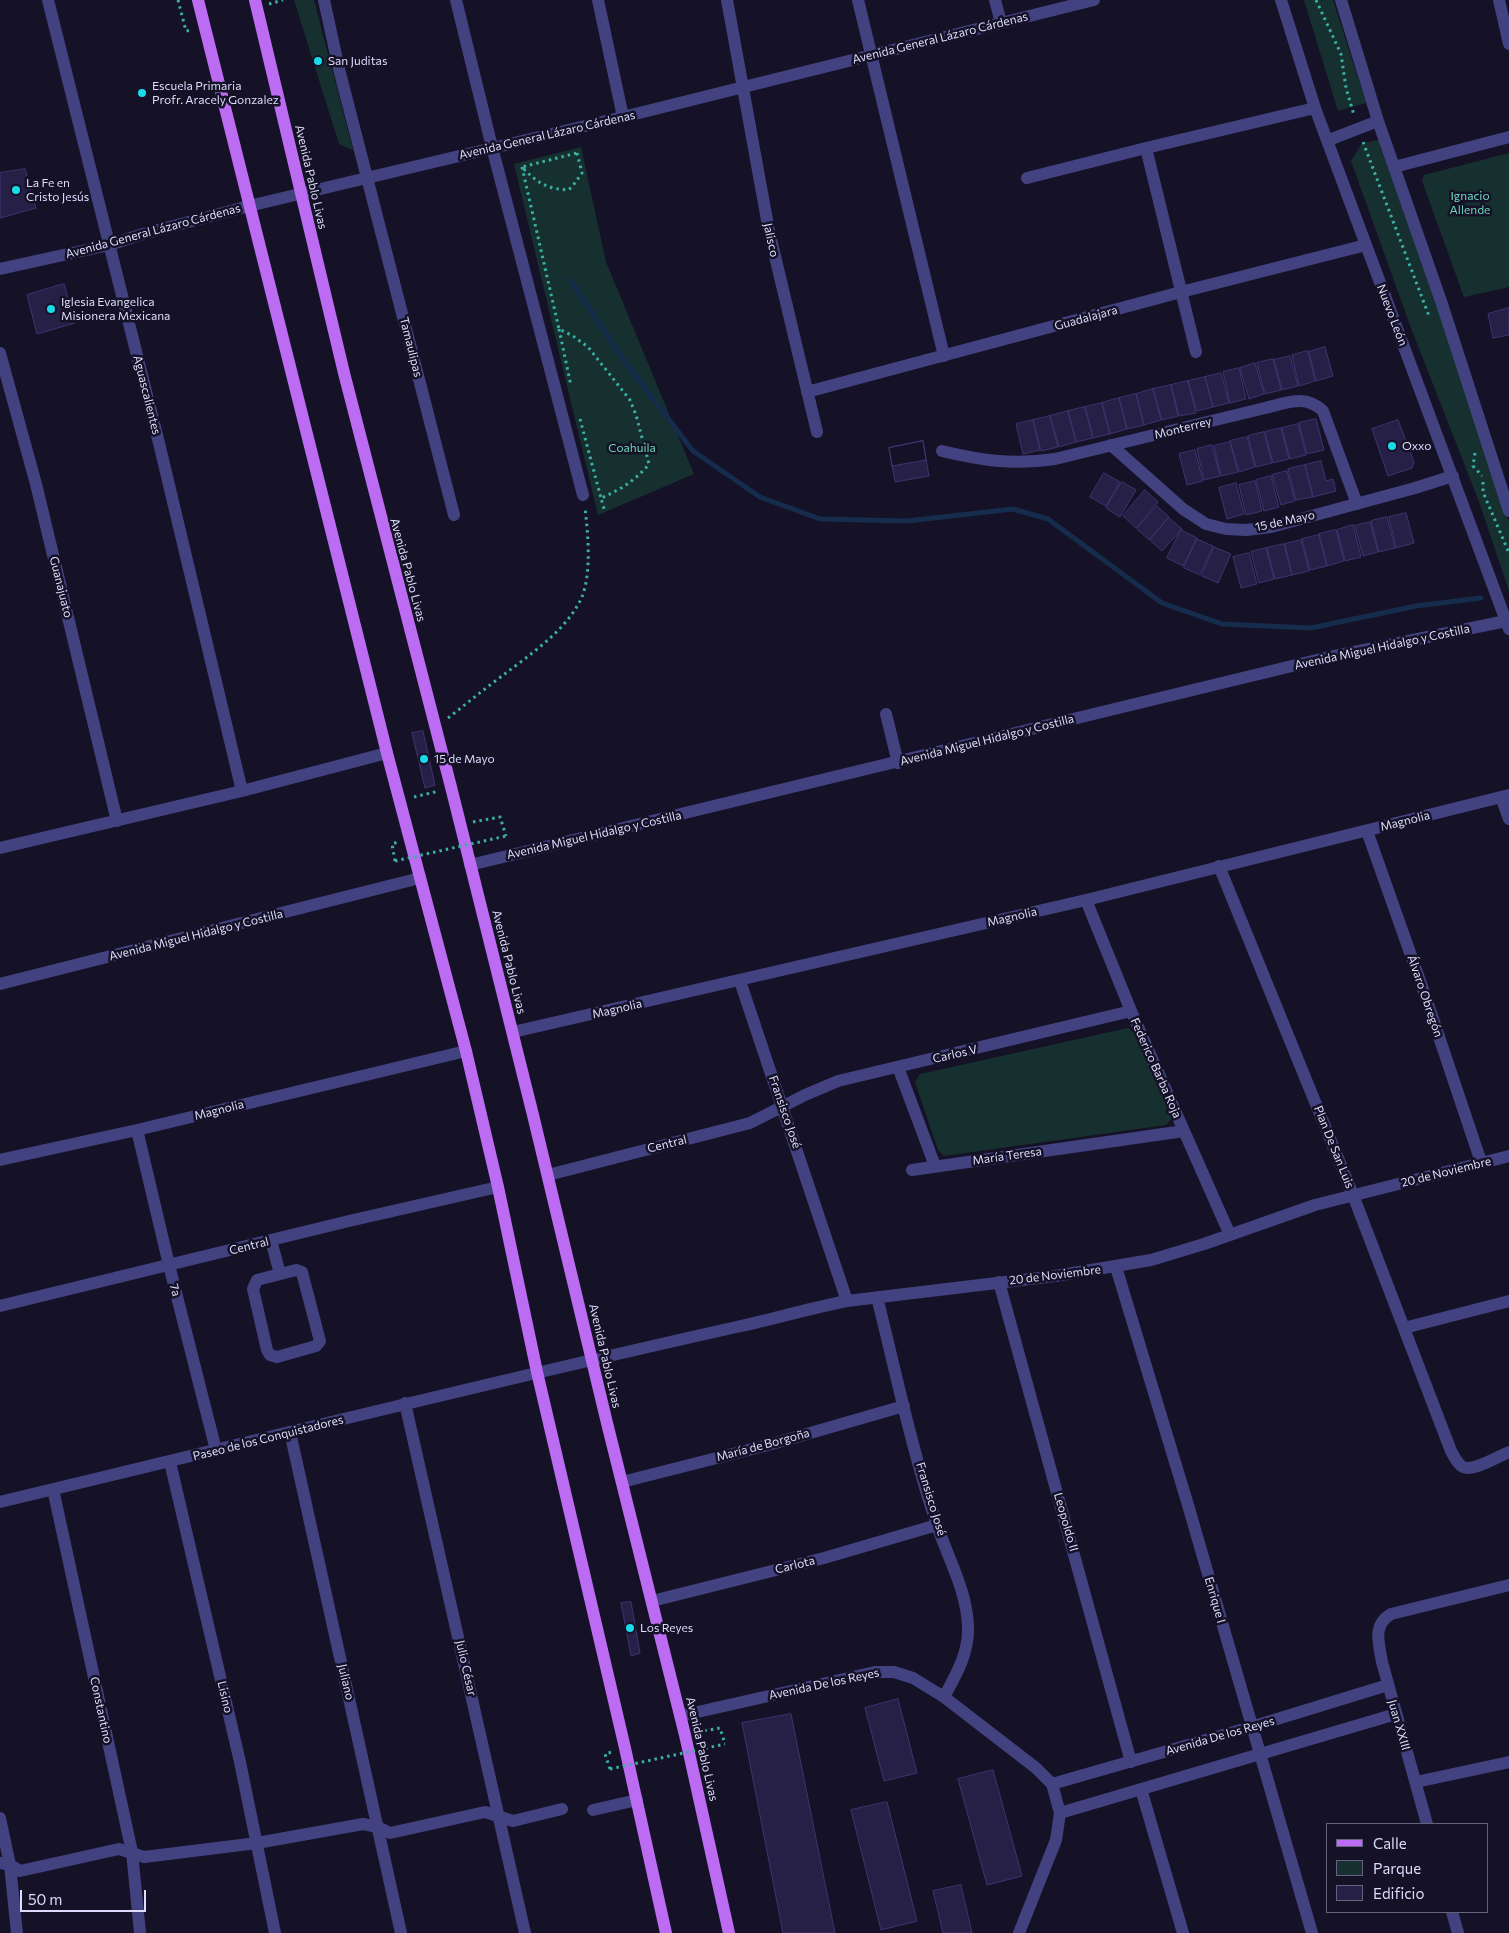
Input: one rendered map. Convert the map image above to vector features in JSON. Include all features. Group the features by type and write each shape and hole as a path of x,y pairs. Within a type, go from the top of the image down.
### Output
{"main road":[{"path":"198,0 387,753 466,1052 498,1187 537,1372 637,1800 666,1933"},
{"name":"Avenida Pablo Livas","path":"254,0 369,474 436,727 513,1032 685,1735 729,1933"}],"street":[{"name":"Aguascalientes","path":"48,0 159,443 242,791"},
{"name":"Tamaulipas","path":"324,0 367,178 454,515"},
{"path":"456,0 492,147 583,496"},
{"path":"598,0 623,117"},
{"name":"Jalisco","path":"727,0 769,231 817,432"},
{"path":"858,0 944,356"},
{"path":"995,0 1001,23"},
{"name":"Avenida General Lázaro Cárdenas","path":"0,269 109,245 142,234 249,206 623,117 1094,0"},
{"name":"Nuevo León","path":"1281,0 1316,108 1366,246 1508,625"},
{"path":"1341,0 1378,121 1442,304 1509,511"},
{"path":"1499,0 1509,44"},
{"path":"1027,178 1316,108"},
{"path":"1328,140 1378,121"},
{"path":"1394,167 1509,137"},
{"path":"1146,148 1196,352"},
{"name":"Guadalajara","path":"807,392 1181,292 1366,246"},
{"name":"Guanajuato","path":"0,353 36,484 117,821"},
{"name":"Monterrey","path":"942,451 1002,463 1030,463 1056,459 1275,406 1306,401 1315,403 1323,411 1357,504"},
{"name":"15 de Mayo","path":"1111,445 1183,509 1206,524 1226,529 1246,530 1271,527 1452,476"},
{"name":"Avenida Miguel Hidalgo y Costilla","path":"470,865 898,763 1080,716 1325,658 1508,625"},
{"path":"886,714 898,763"},
{"path":"0,848 242,791 387,753"},
{"path":"1505,796 1509,819"},
{"name":"Magnolia","path":"513,1032 1086,900 1505,796"},
{"name":"Álvaro Obregón","path":"1368,831 1481,1162"},
{"name":"Plan De San Luis","path":"1219,866 1353,1195 1451,1451 1458,1463 1464,1467 1471,1468 1509,1452"},
{"name":"Avenida Miguel Hidalgo y Costilla","path":"0,984 420,878"},
{"name":"Federico Barba Roja","path":"1086,900 1131,1012 1230,1235"},
{"name":"Fransisco José","path":"740,980 847,1301"},
{"name":"Carlos V","path":"783,1107 805,1095 838,1082 1131,1012"},
{"name":"Magnolia","path":"0,1160 137,1130 466,1052"},
{"path":"898,1067 935,1166"},
{"name":"Central","path":"548,1175 750,1123 783,1107"},
{"name":"7a","path":"137,1130 169,1266 216,1450"},
{"name":"María Teresa","path":"912,1170 1184,1131"},
{"name":"20 de Noviembre","path":"537,1372 847,1301 1116,1267 1151,1260 1315,1205 1509,1156"},
{"name":"Central","path":"0,1306 498,1187"},
{"path":"271,1240 280,1274"},
{"name":"Enrique I","path":"1116,1267 1188,1505 1312,1933"},
{"path":"296,1270 302,1272 320,1340 316,1346 277,1357 270,1355 267,1350 252,1289 257,1280 280,1274 296,1270"},
{"name":"Leopoldo II","path":"999,1282 1132,1762"},
{"name":"Fransisco José","path":"878,1297 904,1406 937,1525 964,1602 968,1626 967,1646 961,1667 944,1697"},
{"path":"1404,1328 1509,1301"},
{"name":"Paseo de los Conquistadores","path":"0,1502 537,1372"},
{"name":"Julio César","path":"405,1403 525,1933"},
{"name":"María de Borgoña","path":"622,1482 772,1444 904,1406"},
{"name":"Juliano","path":"290,1432 401,1933"},
{"name":"Lisino","path":"170,1462 214,1649 257,1842 275,1933"},
{"name":"Constantino","path":"53,1489 132,1852 140,1933"},
{"name":"Carlota","path":"652,1601 824,1558 937,1525"},
{"name":"Juan XXIII","path":"1427,1823 1388,1685 1379,1644 1380,1625 1384,1618 1397,1612 1509,1585"},
{"name":"Avenida De los Reyes","path":"680,1716 875,1672 894,1672 913,1678 944,1697 1036,1768 1052,1784 1252,1727 1388,1685"},
{"path":"1060,1814 1396,1714"},
{"path":"1416,1782 1509,1762"},
{"path":"1019,1933 1056,1840 1060,1814 1052,1784"},
{"path":"1141,1789 1183,1933"},
{"path":"593,1810 637,1800"},
{"path":"5,1864 20,1871 119,1849 144,1857 257,1842 363,1824 378,1827 390,1833 485,1812 513,1820 562,1809"},
{"path":"0,1818 5,1864 17,1933"},
{"path":"1452,1913 1458,1933"}],"path":[{"path":"178,0 186,32"},
{"path":"1316,0 1340,54 1346,88 1358,130 1432,324"},
{"path":"577,153 582,173 568,190 552,189 536,180 522,167 577,153"},
{"path":"522,167 573,393"},
{"path":"559,329 588,347 609,373 630,400 642,433 649,464 620,490 601,498"},
{"path":"577,411 605,512"},
{"path":"1475,453 1474,466 1483,477 1483,492 1509,553"},
{"path":"436,727 528,655 554,633 572,614 581,598 587,575 587,524 583,496"},
{"path":"399,800 436,792"},
{"path":"392,844 396,861 506,836 500,818 460,825"},
{"path":"605,1754 610,1769 725,1744 720,1728 685,1735"}],"green space":[{"path":"294,0 314,0 353,150 339,144"},
{"path":"1304,0 1333,0 1366,103 1338,111"},
{"path":"1379,140 1439,307 1509,522 1509,591 1478,499 1411,328 1351,161 1362,143"},
{"name":"Coahuila","path":"581,147 606,262 694,474 598,515 514,164"},
{"name":"Ignacio Allende","path":"1509,153 1509,287 1464,297 1422,181 1424,175"},
{"path":"1128,1028 1138,1035 1174,1116 1166,1125 944,1156 938,1150 915,1082 920,1074"}],"building":[{"name":"La Fe en Cristo Jesús","path":"25,169 36,208 0,218 0,173"},
{"name":"Iglesia Evangelica Misionera Mexicana","path":"64,284 75,323 37,334 27,295"},
{"path":"1509,308 1509,335 1493,338 1488,314"},
{"path":"1325,347 1333,376 1316,381 1309,352"},
{"path":"1308,351 1315,381 1299,386 1292,355"},
{"path":"1290,356 1298,386 1282,390 1274,360"},
{"path":"1273,359 1281,390 1265,394 1257,363"},
{"path":"1255,363 1264,394 1249,399 1240,368"},
{"path":"1239,368 1246,399 1230,403 1223,372"},
{"path":"1221,373 1229,403 1213,407 1205,377"},
{"path":"1205,377 1213,407 1197,411 1188,381"},
{"path":"1188,381 1196,413 1179,416 1171,385"},
{"path":"1171,385 1178,416 1162,420 1153,389"},
{"path":"1153,389 1161,420 1144,425 1136,394"},
{"path":"1136,394 1144,425 1127,429 1119,398"},
{"path":"1119,398 1127,429 1110,434 1102,403"},
{"path":"1102,403 1110,434 1093,438 1085,407"},
{"path":"1085,407 1093,438 1076,442 1068,411"},
{"path":"1068,411 1076,442 1059,447 1050,416"},
{"path":"1050,416 1058,447 1041,451 1033,420"},
{"path":"1316,419 1324,450 1307,454 1299,423"},
{"path":"1033,420 1040,450 1023,454 1016,424"},
{"name":"Oxxo","path":"1398,420 1414,462 1412,468 1388,476 1372,429"},
{"path":"1298,424 1306,455 1290,459 1282,428"},
{"path":"1281,428 1289,459 1273,463 1265,432"},
{"path":"1264,432 1272,463 1256,467 1248,436"},
{"path":"1247,437 1255,467 1239,472 1230,441"},
{"path":"923,441 926,460 892,466 889,448"},
{"path":"923,441 929,476 895,482 889,448"},
{"path":"1230,442 1238,472 1221,476 1214,446"},
{"path":"1212,445 1220,476 1204,480 1197,449"},
{"path":"1195,450 1203,481 1187,485 1179,454"},
{"path":"1321,461 1326,481 1333,479 1336,491 1313,497 1305,465"},
{"path":"1305,465 1313,497 1296,500 1288,469"},
{"path":"1287,471 1295,501 1281,505 1272,475"},
{"path":"1104,473 1120,482 1106,506 1090,497"},
{"path":"1271,476 1279,507 1264,511 1256,480"},
{"path":"1255,481 1262,511 1246,515 1239,485"},
{"path":"1122,482 1136,490 1120,517 1106,508"},
{"path":"1236,483 1244,514 1227,519 1219,488"},
{"path":"1145,490 1158,502 1136,528 1123,516"},
{"path":"1157,506 1169,517 1149,540 1137,529"},
{"path":"1406,513 1414,543 1396,548 1389,517"},
{"path":"1387,517 1395,548 1379,552 1371,521"},
{"path":"1169,518 1182,529 1162,551 1150,540"},
{"path":"1370,522 1378,552 1363,556 1355,526"},
{"path":"1353,525 1361,557 1345,561 1337,530"},
{"path":"1181,530 1197,538 1183,566 1167,558"},
{"path":"1336,530 1344,561 1327,566 1319,534"},
{"path":"1319,535 1327,566 1310,570 1302,539"},
{"path":"1197,539 1213,546 1200,575 1184,568"},
{"path":"1301,540 1309,571 1292,575 1285,544"},
{"path":"1284,544 1292,575 1275,579 1267,548"},
{"path":"1214,547 1231,554 1218,583 1202,576"},
{"path":"1266,548 1274,579 1259,583 1251,552"},
{"path":"1249,553 1257,584 1241,588 1233,557"},
{"name":"15 de Mayo","path":"423,731 435,785 425,788 412,733"},
{"name":"Los Reyes","path":"631,1602 640,1653 631,1656 621,1603"},
{"path":"898,1699 917,1773 884,1781 865,1708"},
{"path":"791,1714 835,1933 783,1933 742,1723"},
{"path":"993,1770 1022,1876 987,1885 958,1779"},
{"path":"887,1802 917,1921 881,1930 851,1810"},
{"path":"961,1885 972,1933 943,1933 933,1891"}],"waterway":[{"path":"571,281 625,362 693,451 760,497 820,519 907,521 1013,509 1048,519 1162,603 1222,624 1311,628 1416,606 1481,598"}],"place":[{"name":"San Juditas","path":"318,61"},
{"name":"Escuela Primaria Profr. Aracely Gonzalez","path":"142,93"},
{"name":"La Fe en Cristo Jesús","path":"16,190"},
{"name":"Iglesia Evangelica Misionera Mexicana","path":"51,309"},
{"name":"Oxxo","path":"1392,446"},
{"name":"15 de Mayo","path":"424,759"},
{"name":"Los Reyes","path":"630,1628"}]}
